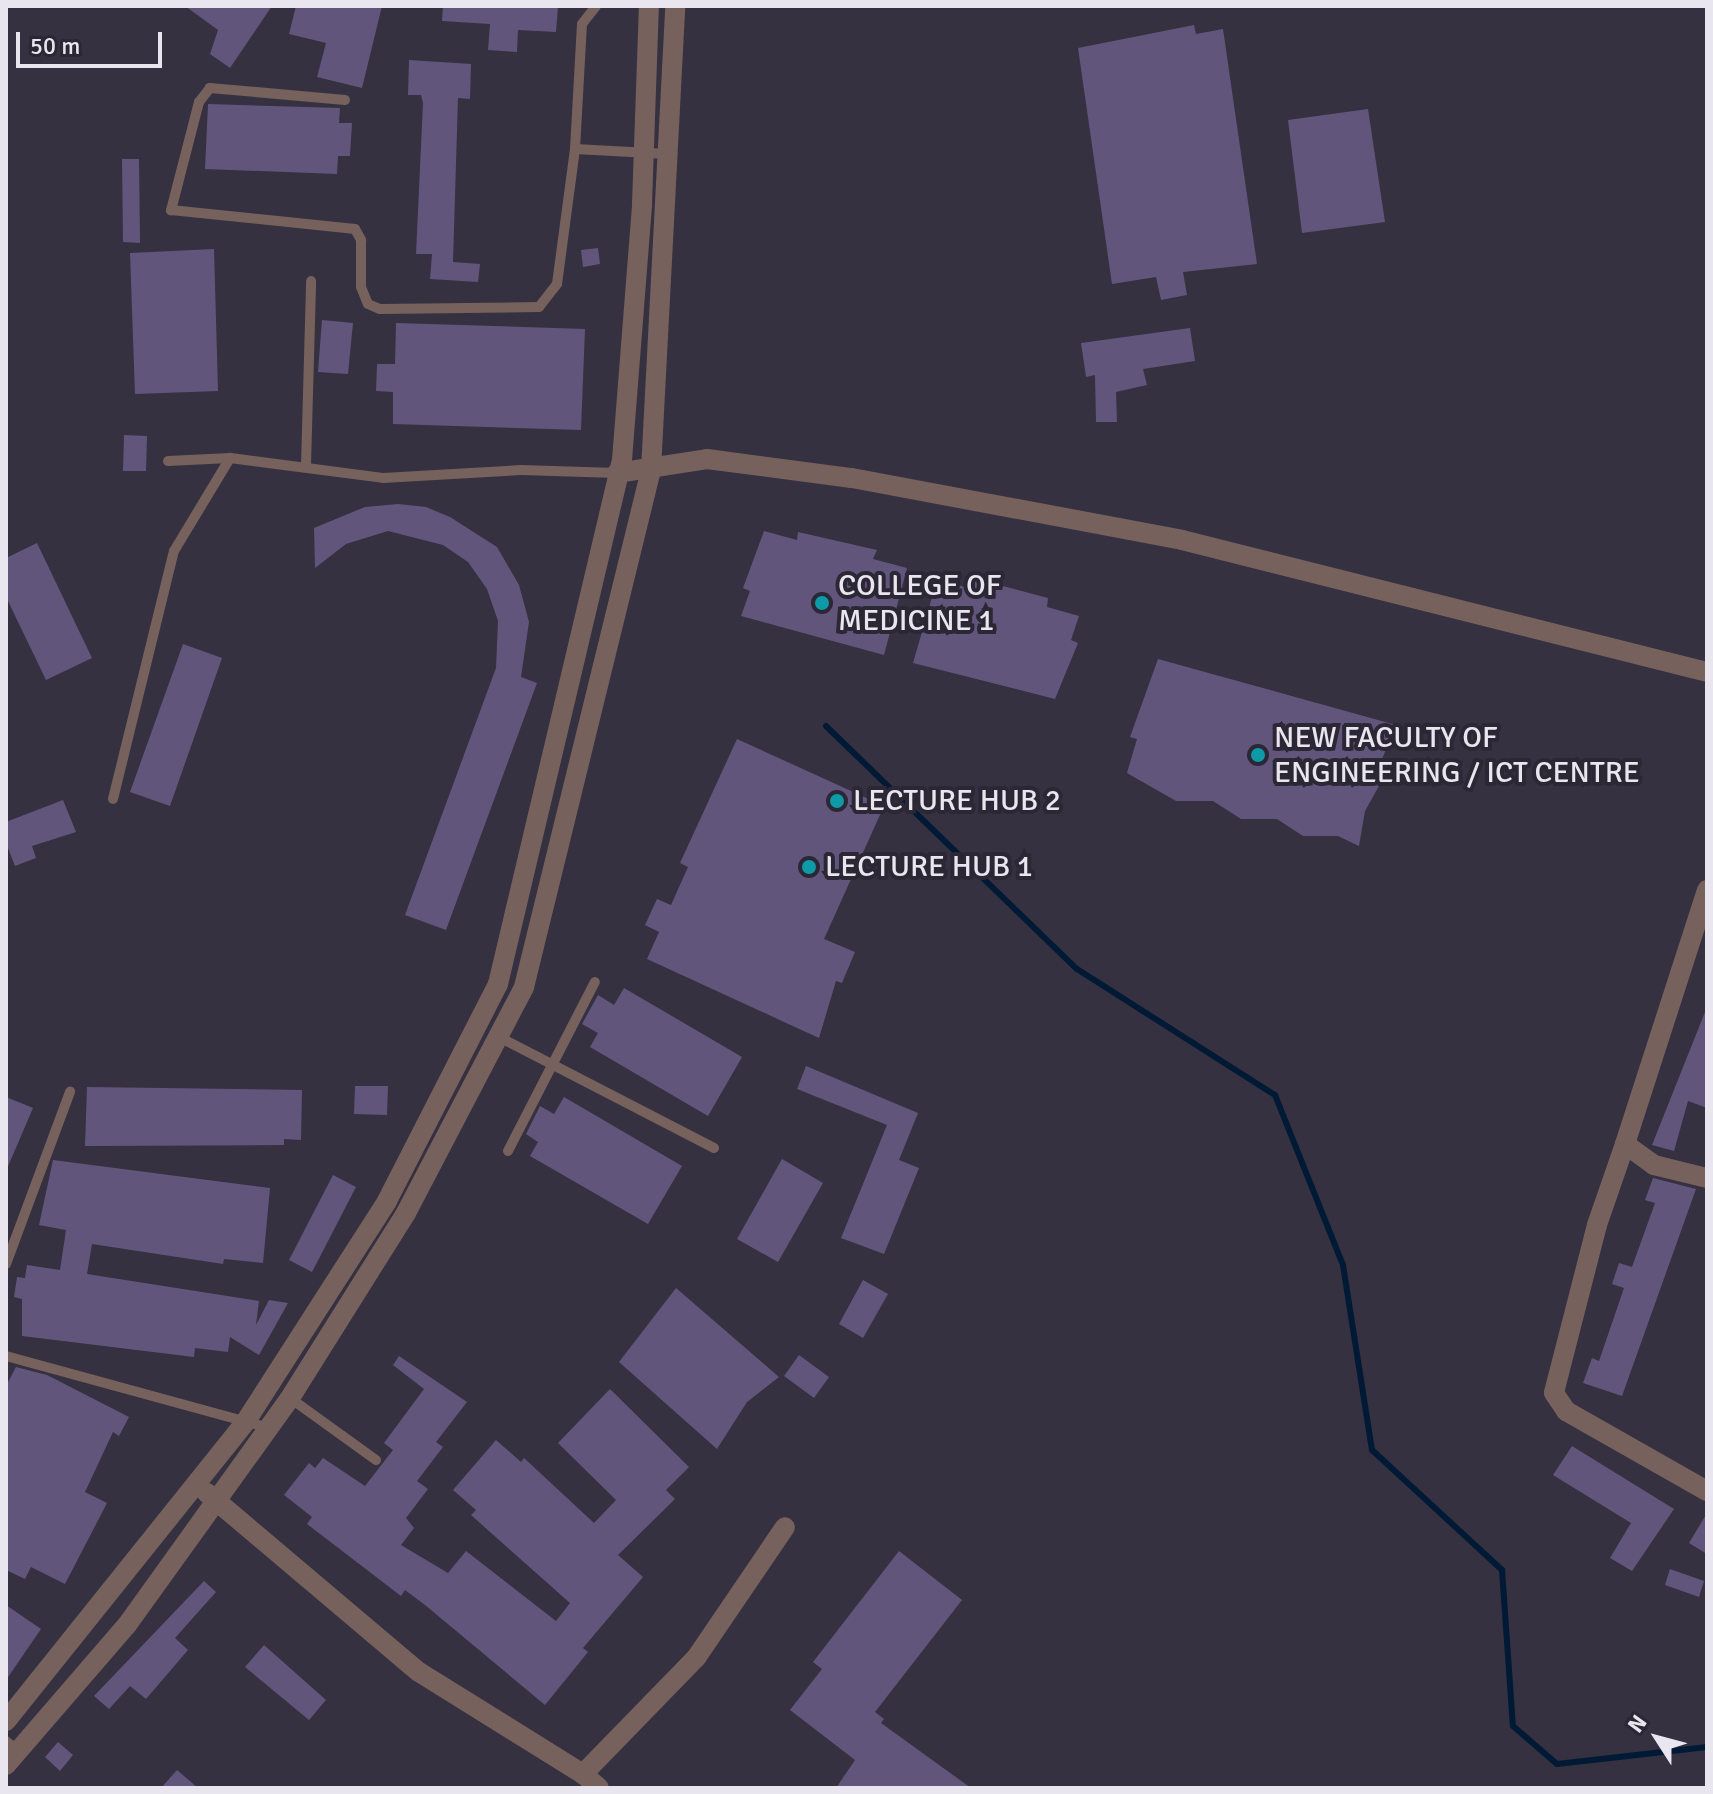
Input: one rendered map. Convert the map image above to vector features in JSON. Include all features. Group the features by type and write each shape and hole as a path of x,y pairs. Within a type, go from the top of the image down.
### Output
{"street":[{"path":"6,1721 198,1487 246,1421 387,1201 498,984 516,922 617,473 643,154 649,6"},
{"path":"10,1752 127,1625 290,1398 406,1213 479,1079 524,987 543,923 585,727 651,470 675,6"},
{"path":"617,473 707,459 838,476 1182,540 1707,672"},
{"path":"1706,894 1702,929 1597,1225 1554,1393 1566,1411 1707,1491"},
{"path":"456,1069 479,1079"},
{"path":"1625,1144 1654,1165 1707,1178"},
{"path":"198,1487 419,1672 591,1781 696,1658 785,1527"}],"lane":[{"path":"345,100 210,88 199,102 171,210 355,229 361,240 361,287 368,304 380,309 539,307 551,298 557,284 575,149 582,24 596,6"},
{"path":"575,149 668,154"},
{"path":"306,465 311,281"},
{"path":"168,461 230,458 306,465 383,478 547,469 617,473"},
{"path":"113,799 174,551 230,458"},
{"path":"508,1151 595,982"},
{"path":"499,1037 714,1148"},
{"path":"6,1264 70,1092"},
{"path":"6,1356 269,1428"},
{"path":"290,1398 376,1460"}],"building":[{"path":"185,6 272,6 230,68 210,54 218,30"},
{"path":"296,6 382,6 362,88 317,77 326,43 289,34"},
{"path":"443,6 558,6 556,32 518,30 517,52 488,50 490,24 442,21"},
{"path":"1194,25 1196,34 1223,29 1257,264 1183,272 1187,295 1161,300 1156,277 1112,284 1078,48"},
{"path":"409,60 471,64 470,99 458,98 453,262 480,264 478,282 430,279 432,254 416,254 423,103 421,95 408,95"},
{"path":"208,104 340,108 339,123 352,123 350,156 338,156 337,174 205,169"},
{"path":"1368,109 1385,222 1302,233 1288,120"},
{"path":"122,159 139,159 140,243 123,242"},
{"path":"598,248 600,264 583,267 581,250"},
{"path":"214,249 218,391 135,394 130,253"},
{"path":"322,320 353,323 348,374 318,372"},
{"path":"396,323 585,329 581,430 393,424 393,392 376,391 377,364 395,364"},
{"path":"1190,328 1195,361 1143,369 1147,385 1116,392 1117,422 1096,422 1095,375 1086,377 1081,343"},
{"path":"124,435 147,436 146,471 123,471"},
{"path":"398,504 426,507 450,517 497,547 519,585 529,622 521,677 537,683 446,930 405,915 496,668 498,621 487,589 468,562 443,545 388,531 346,544 315,568 314,528 365,507"},
{"name":"COLLEGE OF MEDICINE 1","path":"764,531 797,540 798,532 877,550 873,559 907,568 884,655 741,616 750,591 743,588"},
{"path":"37,543 92,658 46,680 6,597 6,558"},
{"path":"972,578 1048,598 1047,607 1079,616 1071,640 1078,643 1055,699 913,663 937,580 969,588"},
{"path":"183,644 222,658 170,806 130,792"},
{"name":"NEW FACULTY OF ENGINEERING / ICT CENTRE","path":"1158,659 1396,725 1380,764 1379,786 1365,811 1359,846 1338,836 1303,836 1277,819 1241,819 1213,801 1176,801 1127,773 1137,739 1130,737"},
{"path":"737,739 884,806 824,939 855,952 842,983 836,981 819,1038 647,959 659,932 645,925 657,899 671,905 688,867 680,863"},
{"path":"63,800 76,832 32,846 36,858 15,866 6,843 6,822"},
{"path":"624,988 742,1057 708,1116 590,1047 598,1033 582,1024 598,995 614,1005"},
{"path":"1705,1012 1707,1108 1688,1101 1674,1151 1652,1145"},
{"path":"806,1066 918,1113 899,1160 919,1168 884,1254 841,1238 887,1125 797,1089"},
{"path":"355,1086 388,1086 387,1115 354,1114"},
{"path":"87,1087 302,1090 301,1140 284,1139 284,1145 85,1146"},
{"path":"6,1097 33,1108 6,1171"},
{"path":"564,1097 682,1166 648,1224 530,1156 538,1142 526,1134 540,1106 554,1114"},
{"path":"782,1159 823,1183 778,1262 737,1239"},
{"path":"53,1160 270,1188 263,1263 224,1259 223,1264 92,1244 87,1274 259,1301 256,1325 269,1300 288,1303 259,1355 230,1337 228,1352 195,1348 194,1357 22,1336 22,1299 14,1297 17,1277 25,1278 27,1265 60,1270 66,1230 39,1225"},
{"path":"333,1175 356,1187 312,1272 289,1260"},
{"path":"1653,1178 1696,1189 1622,1396 1583,1383 1592,1358 1599,1361 1624,1288 1612,1284 1619,1263 1632,1267 1655,1203 1645,1200"},
{"path":"863,1280 888,1294 863,1338 839,1324"},
{"path":"676,1288 779,1377 747,1402 717,1449 619,1362"},
{"path":"799,1355 829,1377 814,1398 784,1376"},
{"path":"399,1356 467,1402 436,1442 443,1447 417,1481 428,1489 406,1518 414,1528 401,1545 448,1573 466,1551 556,1621 570,1603 471,1515 476,1510 453,1490 496,1440 521,1462 524,1458 594,1523 616,1500 558,1443 610,1389 689,1467 666,1490 675,1499 618,1555 643,1577 583,1648 588,1652 545,1705 425,1605 405,1590 401,1596 307,1524 312,1517 284,1495 309,1463 315,1468 323,1458 365,1486 393,1450 384,1443 424,1389 393,1365"},
{"path":"16,1367 47,1375 129,1417 119,1436 113,1432 85,1492 107,1503 65,1584 31,1567 25,1579 6,1570 6,1386"},
{"path":"1572,1446 1674,1509 1632,1571 1610,1558 1631,1523 1553,1475"},
{"path":"1707,1513 1707,1554 1689,1543"},
{"path":"899,1551 962,1600 875,1712 884,1719 881,1723 971,1788 836,1788 855,1760 790,1710 822,1669 813,1662"},
{"path":"1670,1569 1704,1581 1699,1597 1665,1585"},
{"path":"204,1581 216,1592 175,1638 188,1650 146,1699 130,1686 109,1709 94,1696"},
{"path":"6,1605 41,1629 6,1680"},
{"path":"264,1645 326,1700 309,1720 245,1667"},
{"path":"58,1742 73,1755 60,1771 45,1757"},
{"path":"177,1770 198,1788 161,1788"}],"waterway":[{"path":"826,726 1077,969 1275,1095 1343,1265 1372,1450 1502,1570 1513,1726 1557,1764 1707,1747"}],"place":[{"name":"COLLEGE OF MEDICINE 1","path":"822,603"},
{"name":"NEW FACULTY OF ENGINEERING / ICT CENTRE","path":"1258,755"},
{"name":"LECTURE HUB 2","path":"837,801"},
{"name":"LECTURE HUB 1","path":"809,867"}]}
